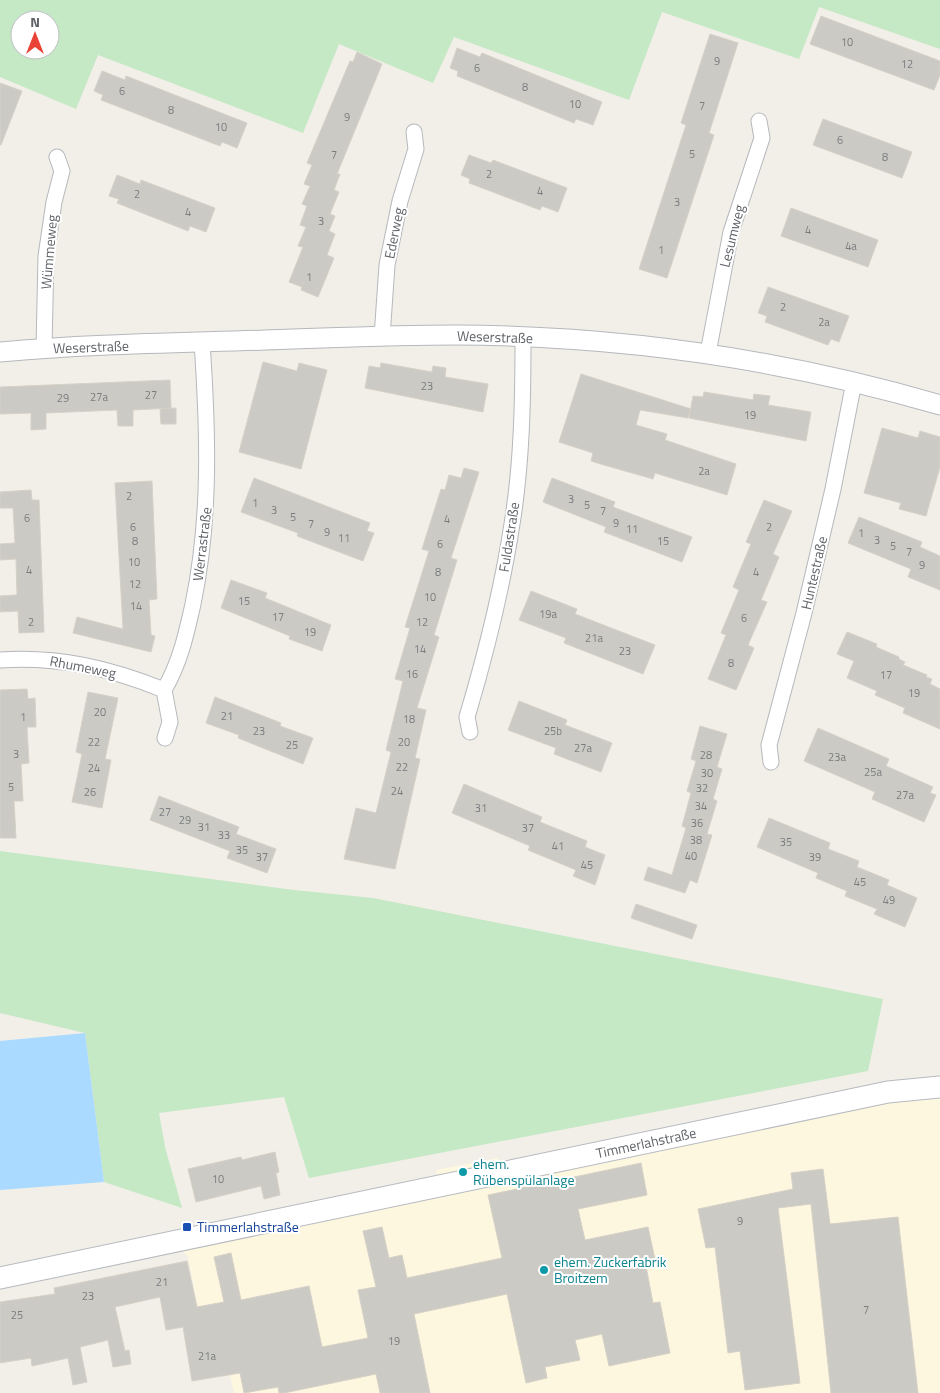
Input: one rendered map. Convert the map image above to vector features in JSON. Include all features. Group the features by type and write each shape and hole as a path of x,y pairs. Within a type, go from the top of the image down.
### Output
{"main road":[{"name":"Timmerlahstraße","path":"0,1278 888,1092 940,1087"}],"street":[{"name":"Lesumweg","path":"708,353 731,232 762,138 759,121"},
{"name":"Ederweg","path":"382,337 388,265 400,201 416,149 414,132"},
{"name":"Wümmeweg","path":"44,348 46,256 54,202 62,171 57,158"},
{"name":"Weserstraße","path":"0,352 44,348 202,342 457,335 636,344 708,353 854,382 940,405"},
{"name":"Fuldastraße","path":"470,732 467,717 494,620 513,522 523,412 524,338"},
{"name":"Werrastraße","path":"164,690 176,670 185,640 205,529 208,417 202,342"},
{"name":"Weserstraße","path":"0,344 44,348"},
{"name":"Huntestraße","path":"771,762 769,745 804,613 833,490 854,382"},
{"name":"Rhumeweg","path":"0,660 46,659 80,663 127,676 164,690"},
{"path":"164,690 170,722 165,738"}],"shaded area":[{"path":"940,1088 940,1393 234,1393 219,1327 202,1329 188,1257 174,1242 439,1186 436,1170 498,1158 501,1173"}],"green space":[{"path":"0,0 940,0 940,49 819,7 799,59 662,12 629,100 454,37 433,83 339,44 303,133 98,55 76,109 0,77"},
{"path":"0,851 294,890 373,898 883,999 868,1071 309,1178 284,1097 159,1113 165,1147 182,1208 104,1182 85,1033 0,1013"}],"water":[{"path":"85,1033 104,1182 0,1190 0,1041"}],"building":[{"path":"821,16 940,61 940,75 934,90 810,44"},
{"path":"710,34 738,43 709,133 714,135 667,278 639,269 686,125 681,123"},
{"path":"457,48 480,57 482,53 602,102 593,125 576,119 574,123 457,76 458,71 450,68"},
{"path":"357,52 382,64 337,174 340,174 334,190 339,192 330,214 335,216 329,231 335,234 327,255 334,258 318,297 301,290 302,287 289,282 303,247 298,246 306,227 300,225 307,206 302,204 310,186 304,184 312,165 307,163 350,61 353,62"},
{"path":"102,71 125,80 126,76 247,123 237,148 222,142 220,146 101,100 103,95 94,91"},
{"path":"0,83 22,91 1,145 0,145"},
{"path":"823,119 912,152 902,178 813,145"},
{"path":"469,155 491,163 493,160 567,188 558,212 542,206 540,210 469,183 470,179 461,175"},
{"path":"117,175 140,184 141,180 215,208 206,232 190,226 188,231 117,203 119,199 109,196"},
{"path":"791,208 878,240 868,267 781,236"},
{"path":"768,287 849,316 839,342 831,339 828,345 765,322 767,316 758,313"},
{"path":"263,362 297,371 299,363 327,370 301,469 239,452"},
{"path":"381,363 432,372 433,366 446,368 445,377 488,384 483,412 365,388 369,366 380,368"},
{"path":"581,374 691,409 688,418 640,410 636,425 667,434 665,440 736,464 727,495 655,473 653,479 591,461 593,453 559,442"},
{"path":"170,380 171,408 133,410 133,426 118,426 117,410 46,413 46,429 31,430 31,413 0,414 0,387"},
{"path":"704,392 753,400 754,394 770,396 768,405 811,412 806,441 689,418 693,396 703,397"},
{"path":"176,408 176,424 161,424 160,409"},
{"path":"882,428 918,438 920,431 940,437 940,467 926,516 899,509 901,503 864,493"},
{"path":"464,468 479,472 451,558 457,560 434,635 439,637 417,708 426,710 415,758 420,759 395,869 344,859 356,808 376,813 391,752 386,750 403,681 395,679 410,628 405,627 429,551 422,549 441,489 445,490 449,475 461,478"},
{"path":"254,478 370,523 367,531 374,533 363,561 297,536 298,533 241,512"},
{"path":"552,478 615,502 613,507 692,537 682,562 604,532 606,527 543,502"},
{"path":"152,481 157,599 149,600 151,635 155,636 151,652 73,633 77,617 123,629 115,483"},
{"path":"31,490 32,500 39,500 44,632 19,633 18,611 0,612 0,596 17,595 16,559 0,560 0,544 15,543 13,508 0,508 0,492"},
{"path":"764,500 792,511 773,554 779,557 761,600 767,602 748,645 754,648 736,690 708,679 726,635 721,633 739,590 733,587 751,544 746,542"},
{"path":"859,517 922,542 920,547 940,556 940,590 908,577 911,569 848,543"},
{"path":"231,580 267,593 265,598 331,625 322,651 289,639 290,636 221,608"},
{"path":"531,591 577,609 575,614 655,645 643,674 564,643 566,638 519,620"},
{"path":"847,632 877,644 876,647 899,657 899,659 905,662 903,665 932,679 930,684 940,689 940,729 903,713 905,708 875,695 877,691 847,678 854,661 837,654"},
{"path":"27,689 28,699 35,698 36,727 27,727 29,763 21,764 23,801 14,801 16,838 0,838 0,690"},
{"path":"88,692 118,698 105,759 111,760 102,808 72,802 82,754 76,752"},
{"path":"215,697 281,723 280,726 313,738 303,764 238,738 239,735 206,723"},
{"path":"519,701 567,720 565,725 612,743 601,772 554,754 556,748 508,730"},
{"path":"700,726 727,734 717,767 722,769 713,799 717,801 707,834 712,835 697,883 690,880 685,893 644,880 648,867 672,875 686,828 682,826 691,793 687,791 696,761 691,759"},
{"path":"818,728 889,759 886,766 933,787 930,793 936,795 924,822 872,799 875,792 804,761"},
{"path":"464,784 542,817 540,822 587,841 585,847 605,855 595,885 573,876 576,870 528,850 530,846 452,813"},
{"path":"159,796 239,827 236,834 276,849 267,873 227,858 230,851 150,820"},
{"path":"769,818 830,843 828,849 859,861 857,867 889,880 887,885 917,898 905,927 874,914 877,909 845,896 847,891 816,878 818,873 757,847"},
{"path":"636,904 697,925 692,939 631,918"},
{"path":"275,1152 279,1172 276,1173 280,1195 264,1199 261,1186 196,1202 188,1169 241,1157 242,1160"},
{"path":"641,1163 647,1195 578,1209 585,1240 648,1227 656,1264 646,1266 653,1303 660,1302 670,1353 609,1366 602,1334 575,1340 580,1360 545,1367 547,1378 526,1383 507,1294 414,1314 430,1393 380,1393 376,1374 284,1393 279,1393 278,1387 244,1393 240,1373 192,1381 183,1327 166,1330 160,1297 115,1307 125,1351 129,1350 131,1364 113,1367 108,1340 80,1347 87,1382 73,1385 68,1358 32,1366 31,1358 0,1363 0,1302 55,1294 54,1288 187,1261 197,1307 224,1302 214,1257 231,1253 241,1300 309,1286 322,1347 368,1338 358,1290 376,1287 363,1231 382,1227 389,1258 402,1255 407,1278 502,1258 488,1195"},
{"path":"823,1169 830,1224 898,1217 918,1393 831,1393 811,1204 778,1208 800,1383 745,1390 740,1351 728,1353 715,1247 706,1248 698,1209 793,1189 791,1173"}],"place":[{"name":"ehem. Rübenspülanlage","path":"463,1172"},
{"name":"Timmerlahstraße","path":"187,1227"},
{"name":"ehem. Zuckerfabrik Broitzem","path":"544,1270"}]}
